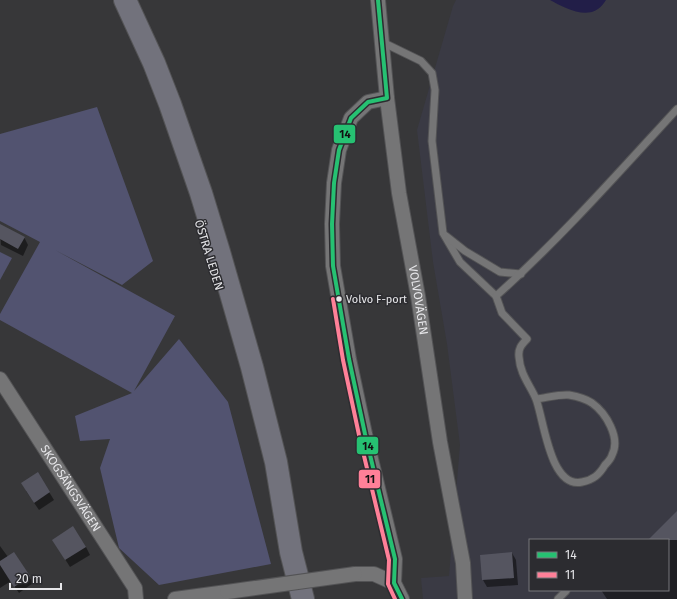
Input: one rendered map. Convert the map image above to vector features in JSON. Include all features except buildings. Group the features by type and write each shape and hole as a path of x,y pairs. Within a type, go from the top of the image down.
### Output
{"highway":[{"name":"ÖSTRA LEDEN","path":"113,0 162,119 194,206 218,284 267,467 285,517"},
{"name":"ÖSTRA LEDEN","path":"125,0 154,63 170,104 201,193 219,252 252,367 274,456 291,552 303,599"}],"street":[{"name":"VOLVOVÄGEN","path":"378,0 387,98 399,193 418,296 440,442 464,563 465,599"},
{"path":"387,98 368,102 351,118 340,150 334,183 332,224 333,266 348,359 395,559 394,583 402,599"},
{"name":"SKOGSÄNGSVÄGEN","path":"0,379 135,588 136,599"},
{"path":"175,599 355,574 374,574 394,583"}],"lane":[{"path":"382,42 421,61 432,73 435,90 432,141 443,233 460,262 496,296 502,313 527,339 520,346 519,358 523,375 536,399 557,470 567,480 580,483 593,479 602,470 613,454 615,442 612,427 591,402 568,395 536,399"},
{"path":"496,296 521,274 611,181 677,109"},
{"path":"443,233 465,251 500,272 521,274"},
{"path":"558,599 566,591"}],"shaded area":[{"path":"456,0 677,0 677,599 423,599 421,578 449,576 460,445 447,344 433,262 417,130"},
{"path":"550,0 606,0 598,9 586,13 574,11"},
{"path":"97,107 153,261 122,285 55,250 175,316 134,391 179,339 228,402 271,564 159,585 119,548 100,468 110,439 80,441 75,416 132,393 0,320 0,314 40,242 0,221 0,134"},
{"path":"0,252 12,258 0,280"}],"transit line":[{"name":"14","path":"378,0 387,98 368,102 351,118 339,150 334,183 332,224 333,266 349,359 365,434 395,559 394,583 402,599"},
{"name":"11","path":"333,299 343,360 359,435 389,560 388,584 395,599"}],"place":[{"name":"Volvo F-port","path":"339,299"}]}
